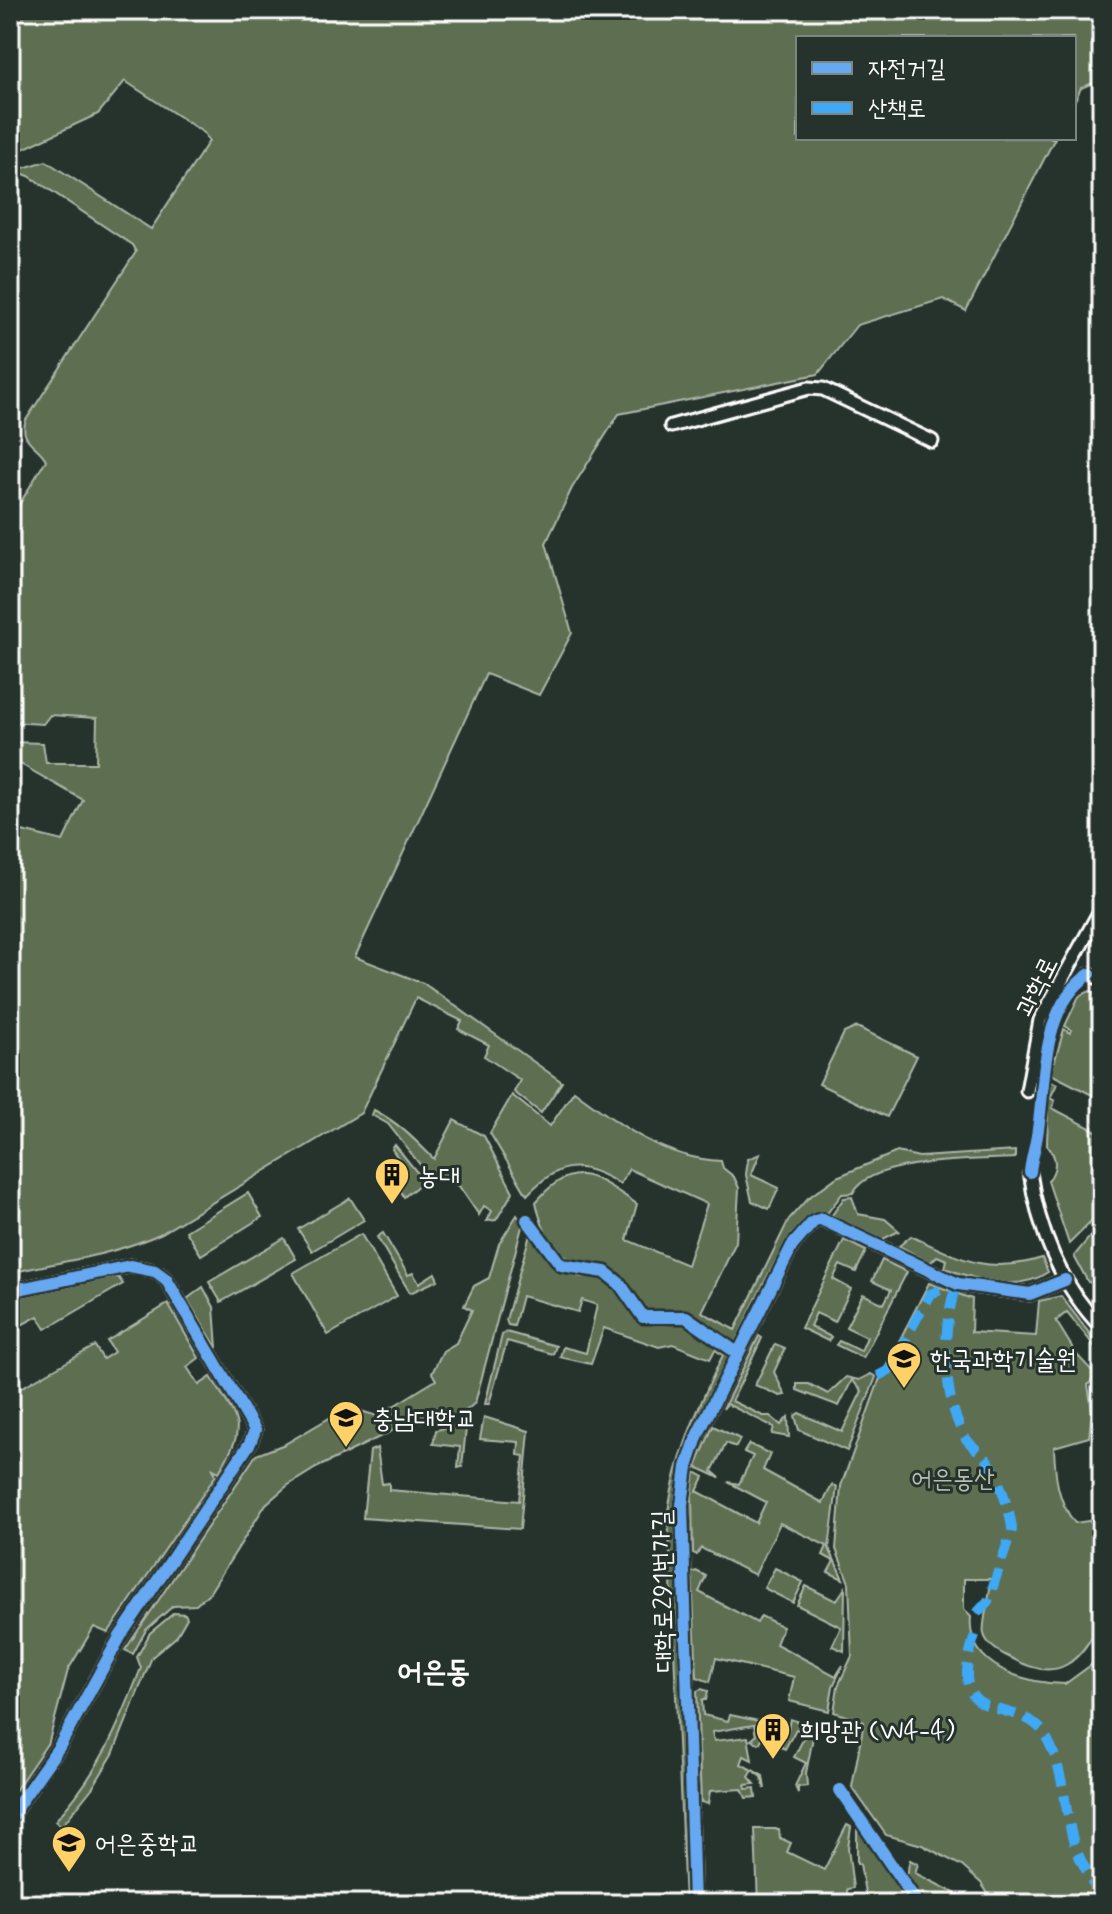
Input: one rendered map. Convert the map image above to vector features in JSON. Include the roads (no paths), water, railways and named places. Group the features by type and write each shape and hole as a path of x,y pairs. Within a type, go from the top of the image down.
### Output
{"street":[{"path":"671,426 809,388 823,389 932,441"},
{"name":"과학로","path":"1027,1091 1040,1020 1102,907"},
{"path":"1090,974 1102,980"},
{"path":"1030,1172 1044,1231 1065,1280 1102,1328"},
{"name":"대학로291번가길","path":"694,1904 682,1505 687,1467 698,1434 782,1262 805,1228 821,1219 958,1284 1030,1294 1065,1280"},
{"path":"10,1291 130,1266 141,1266 166,1279 255,1430 250,1443 121,1635 59,1747 18,1805 10,1822"}],"place":[{"name":"농대","path":"392,1206"},
{"name":"한국과학기술원","path":"904,1390"},
{"name":"충남대학교","path":"346,1449"},
{"name":"희망관 (W4-4)","path":"773,1761"},
{"name":"어은중학교","path":"69,1874"}],"district":[{"name":"어은동","path":"434,1671"}],"park label":[{"name":"어은동산","path":"953,1478"}]}
